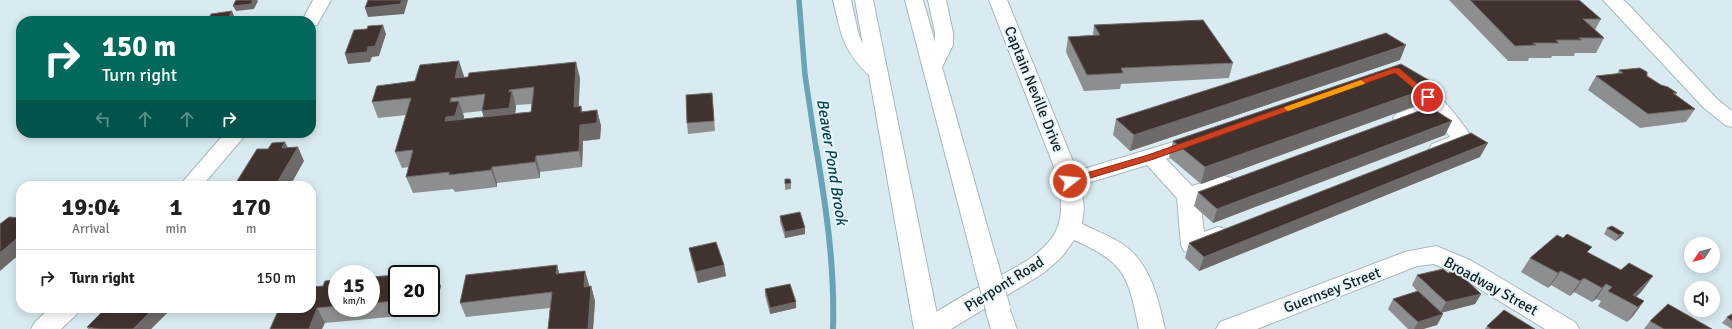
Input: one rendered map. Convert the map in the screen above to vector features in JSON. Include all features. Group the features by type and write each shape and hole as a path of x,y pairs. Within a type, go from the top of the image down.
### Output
{"main road":[{"path":"314,16 322,0"},
{"path":"842,0 850,37 855,49 878,73"},
{"path":"864,0 920,297 928,329"},
{"path":"914,0 1001,319"},
{"path":"932,68 944,45 944,34 937,0"},
{"name":"Captain Neville Drive","path":"998,0 1050,125 1070,181 1073,205 1069,228"},
{"path":"1612,0 1621,7 1710,103 1732,121"},
{"path":"1389,73 1396,70 1438,106 1464,140 1420,157"},
{"path":"1386,124 1438,106"},
{"path":"1070,181 1151,157 1218,134"},
{"path":"194,181 232,138"},
{"path":"1151,157 1188,196 1193,245 1237,228"},
{"path":"1188,196 1239,178"},
{"path":"1069,228 1113,250 1128,262 1137,276 1144,293 1152,329"},
{"name":"Pierpont Road","path":"928,329 1040,263 1060,244 1069,228"},
{"name":"Guernsey Street","path":"1229,329 1414,258 1436,255"},
{"name":"Broadway Street","path":"1436,255 1461,266 1566,329"},
{"path":"44,329 62,313"}],"building":[{"path":"236,0 253,0 251,4 233,6"},
{"path":"368,0 402,0 400,4 365,8"},
{"path":"1470,0 1579,0 1601,19 1583,19 1604,38 1556,40 1559,43 1533,43 1536,45 1515,46"},
{"path":"232,11 229,16 210,16 211,14"},
{"path":"1203,20 1233,63 1121,68 1123,73 1087,75 1068,37 1100,35 1094,25"},
{"path":"383,25 375,46 368,47 367,52 345,54 354,30 367,29 368,26"},
{"path":"1386,33 1406,45 1134,135 1116,119"},
{"path":"459,61 455,78 468,77 469,73 576,62 574,107 581,106 581,112 597,110 597,123 580,125 579,151 536,156 535,162 492,167 491,170 449,175 449,172 406,177 413,150 395,152 411,98 372,102 377,86 415,81 420,65","holes":["534,87 531,112 445,121 446,117 455,116 459,101 450,102 451,98 485,94 482,111 509,108 512,91 509,92 509,90"]},
{"path":"1401,64 1437,85 1205,167 1173,141"},
{"path":"1640,68 1647,72 1647,76 1677,93 1673,93 1695,109 1648,114 1596,76 1623,73 1619,70"},
{"path":"712,93 714,121 687,123 686,95"},
{"path":"1430,107 1452,121 1217,209 1198,192"},
{"path":"1471,133 1488,143 1204,257 1189,243"},
{"path":"285,142 282,148 298,147 278,181 237,181 257,149 268,149 272,143"},
{"path":"785,179 790,179 791,183 785,184"},
{"path":"800,212 805,228 785,232 780,216"},
{"path":"9,217 16,218 16,239 0,253 0,224"},
{"path":"1612,226 1624,233 1619,235 1607,228"},
{"path":"1567,234 1592,247 1587,252 1621,270 1629,263 1653,276 1633,295 1644,301 1638,307 1608,291 1612,287 1606,284 1602,288 1584,278 1580,281 1561,271 1558,273 1530,258 1557,235 1563,238"},
{"path":"716,242 724,265 696,272 689,248"},
{"path":"557,265 556,274 585,271 584,287 591,286 588,329 548,329 552,292 460,303 466,275"},
{"path":"1443,269 1448,273 1457,271 1481,294 1446,302 1417,275"},
{"path":"380,276 388,276 388,302 380,302"},
{"path":"325,281 328,281 328,307 317,308 316,311 316,287 323,286"},
{"path":"790,284 796,302 770,308 765,289"},
{"path":"1418,291 1443,314 1418,322 1393,299"},
{"path":"1668,304 1684,313 1684,317 1691,317 1712,329 1664,329 1650,321"},
{"path":"1504,310 1535,329 1491,329 1487,326"},
{"path":"101,313 149,313 133,329 100,329 87,327"},
{"path":"277,313 315,313 309,329 270,329"},
{"path":"1732,314 1732,321 1727,317"}],"waterway":[{"name":"Beaver Pond Brook","path":"799,0 805,75 816,148"},
{"name":"Beaver Pond Brook","path":"816,147 831,260 833,283 833,329"}],"slow traffic":[{"path":"1288,108 1361,83"}],"route":[{"path":"1070,181 1151,157 1396,70 1428,97"}]}
